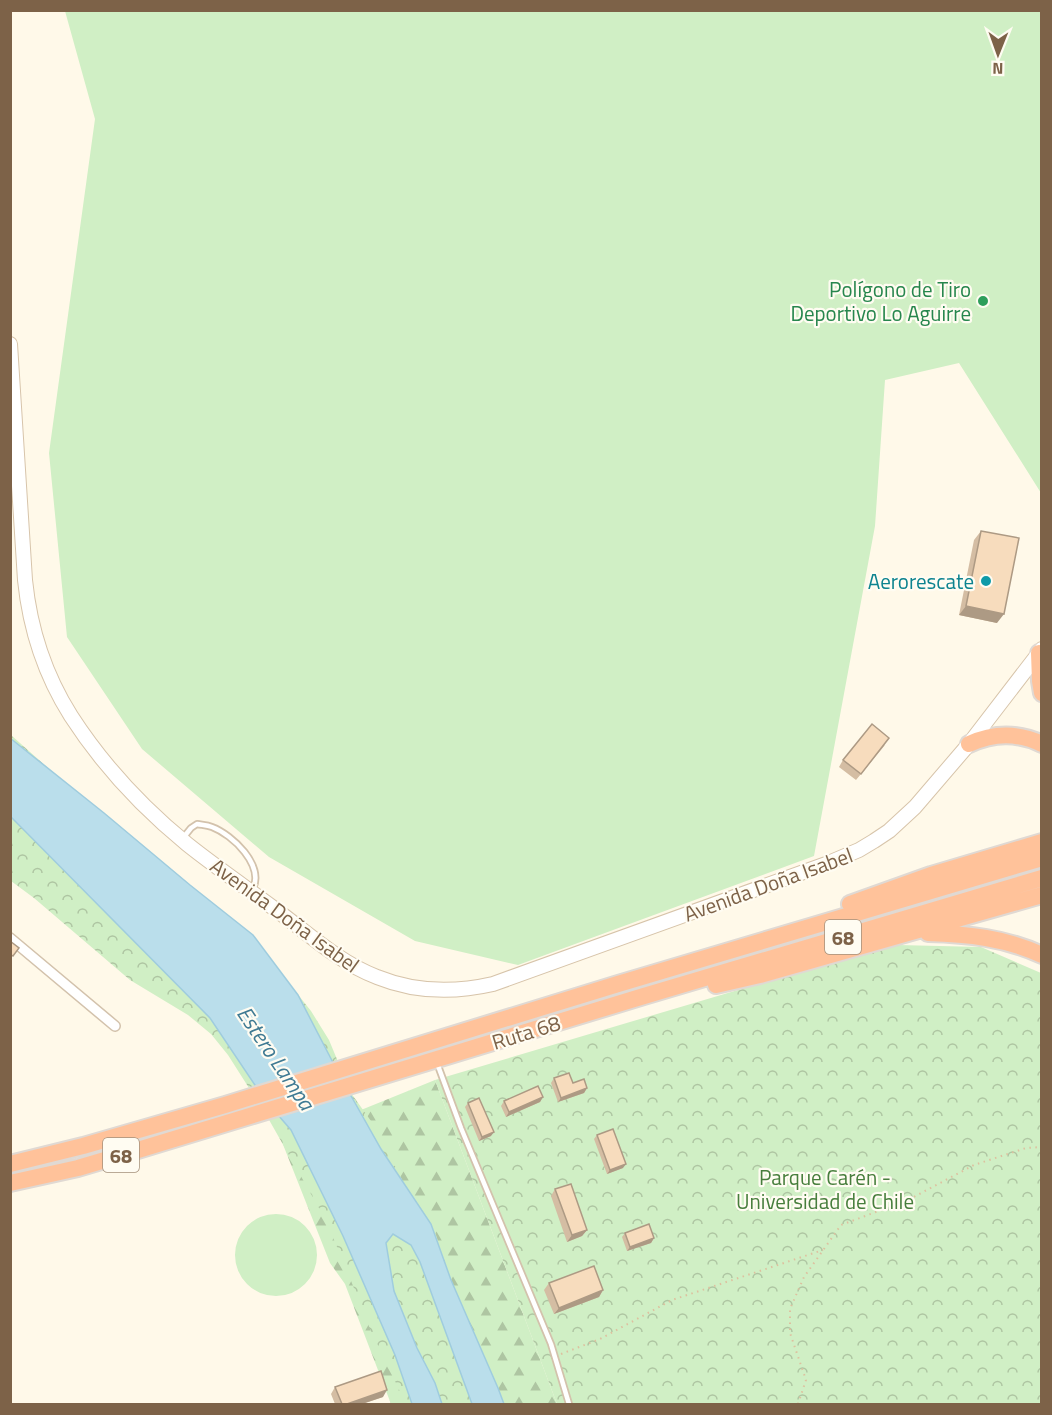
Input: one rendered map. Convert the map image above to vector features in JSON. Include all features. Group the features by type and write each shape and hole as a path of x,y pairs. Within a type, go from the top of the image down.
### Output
{"highway":[{"path":"1040,651 1041,693"},
{"path":"969,744 988,737 1009,735 1030,739 1041,744"},
{"name":"Ruta 68","path":"10,1164 83,1146 225,1105 766,939 1040,846"},
{"name":"Ruta 68","path":"10,1183 78,1168 1041,878"},
{"path":"644,996 760,975 1041,895"},
{"path":"906,934 946,933 988,938 1010,943 1041,955"}],"street":[{"name":"Avenida Doña Isabel","path":"10,344 27,603 37,643 58,694 85,736 113,771 182,839 344,961 376,977 429,990 478,987 507,979 859,850 903,820 915,807 969,744 1040,651"},
{"path":"10,938 115,1026"}],"lane":[{"path":"182,839 197,824 211,826 232,840 249,857 254,866 256,882 252,892"},
{"path":"436,1060 461,1128 556,1356 569,1404"}],"path":[{"path":"798,1404 806,1380 790,1333 790,1309 804,1277 841,1225 908,1200 974,1166 1026,1148 1041,1148"},
{"path":"556,1356 600,1339 672,1300 822,1250"}],"green space":[{"path":"65,11 1041,11 1041,493 959,363 885,380 875,526 814,856 518,965 415,941 269,857 142,749 67,637 49,453 95,119"},
{"path":"11,735 288,982 311,1011 329,1040 351,1093 371,1121 416,1206 435,1232 453,1285 479,1404 406,1404 370,1329 324,1217 268,1118 228,1055 211,1034 188,1015 130,980 11,881"},
{"name":"Parque Carén - Universidad de Chile","path":"898,945 981,947 1041,973 1041,1404 557,1404 435,1080 788,975"},
{"path":"435,1080 557,1404 391,1404 345,1284 330,1263 282,1142"},
{"path":"276,1214 292,1217 305,1226 314,1239 317,1255 314,1271 305,1284 292,1293 276,1296 260,1293 247,1284 238,1271 235,1255 238,1239 247,1226 260,1217"}],"water":[{"name":"Estero Lampa","path":"10,738 253,935 298,995 381,1149 431,1224 451,1280 504,1404 472,1404 420,1262 411,1245 393,1234 386,1243 394,1291 442,1404 412,1404 395,1355 343,1236 291,1130 265,1100 210,1018 11,817"}],"building":[{"name":"Aerorescate","path":"981,531 1019,538 1004,614 966,606"},
{"path":"872,724 889,738 861,774 843,760"},
{"path":"10,941 19,948 13,956 10,954"},
{"path":"569,1073 573,1083 584,1079 587,1088 561,1098 554,1078"},
{"path":"538,1086 543,1097 509,1112 504,1101"},
{"path":"479,1098 494,1132 482,1137 468,1103"},
{"path":"613,1129 626,1164 610,1170 597,1135"},
{"path":"571,1184 587,1230 572,1235 555,1189"},
{"path":"649,1224 654,1238 630,1247 625,1233"},
{"path":"594,1266 603,1290 559,1308 549,1283"},
{"path":"381,1371 387,1390 342,1404 335,1387"}],"place":[{"name":"Polígono de Tiro Deportivo Lo Aguirre","path":"983,301"},
{"name":"Aerorescate","path":"986,581"}]}
